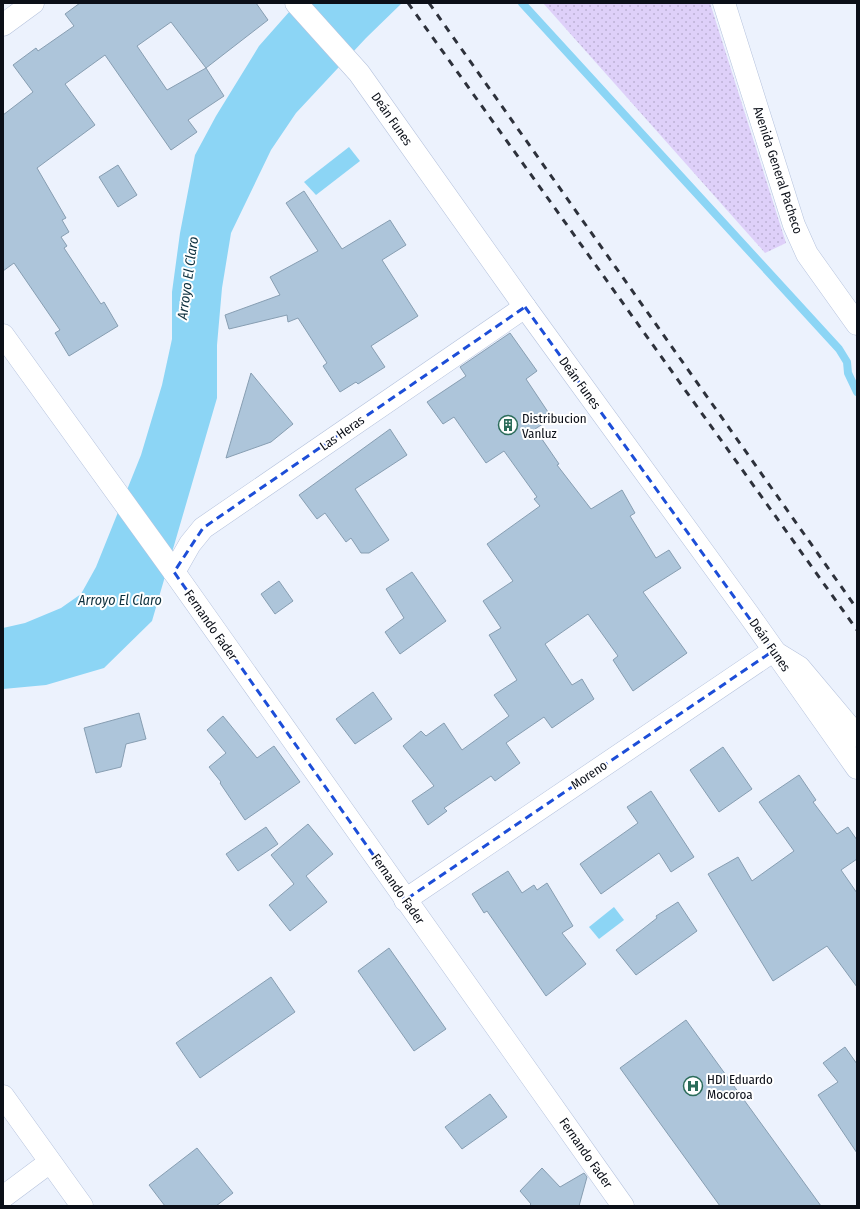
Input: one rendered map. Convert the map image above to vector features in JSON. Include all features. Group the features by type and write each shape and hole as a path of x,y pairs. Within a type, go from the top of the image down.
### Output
{"street":[{"path":"3,25 33,3"},
{"name":"Deán Funes","path":"296,3 359,73 525,307 749,615 857,768"},
{"name":"Avenida General Pacheco","path":"724,3 794,225 807,254 857,324"},
{"name":"Las Heras","path":"174,572 190,544 203,528 525,307"},
{"name":"Fernando Fader","path":"3,335 174,572 405,900 624,1206"},
{"path":"773,651 799,667 857,736"},
{"name":"Moreno","path":"405,900 773,651"},
{"path":"3,1096 82,1206"},
{"path":"3,1197 50,1162"}],"highlighted area":[{"path":"525,307 773,651 405,900 174,572 203,528"}],"shaded area":[{"path":"543,3 710,3 786,243 765,253"}],"water":[{"name":"Arroyo El Claro","path":"297,3 402,3 366,38 296,113 271,150 231,233 222,288 217,345 217,398 152,621 104,668 46,685 3,689 3,628 25,623 61,608 81,594 96,567 141,455 162,385 172,339 172,292 180,233 195,155 216,116 259,46"},
{"path":"349,147 360,161 316,195 304,182"},
{"path":"614,907 624,920 599,939 589,927"}],"building":[{"path":"80,3 256,3 268,20 206,68 224,96 188,120 197,132 171,150 105,55 65,84 95,125 37,168 66,218 62,220 69,232 61,237 67,246 64,248 101,304 104,302 118,326 69,356 55,333 60,330 14,263 3,271 3,115 33,92 13,65 36,48 38,51 74,26 65,14","holes":["171,22 206,68 167,90 137,46"]},
{"path":"118,165 137,195 118,207 99,177"},
{"path":"304,191 342,249 390,220 406,245 382,260 418,316 371,346 385,367 358,384 356,382 340,392 323,366 327,363 298,318 288,322 287,315 229,329 225,315 280,295 270,277 318,251 286,203"},
{"path":"510,333 537,371 526,379 552,418 535,429 559,464 557,465 591,509 622,490 635,513 630,516 656,558 669,550 681,568 643,592 687,653 633,691 613,660 618,656 588,614 545,644 572,685 582,679 594,699 552,728 544,717 506,743 520,763 495,781 491,776 444,808 447,811 428,825 412,801 434,786 403,746 421,731 426,736 444,723 462,750 509,716 494,695 517,680 489,635 501,628 483,601 513,581 487,544 540,506 534,499 537,497 504,451 486,463 454,417 443,424 427,402 466,376 460,367"},
{"path":"251,373 293,424 271,442 226,458"},
{"path":"390,429 407,455 355,489 389,540 369,553 361,553 351,538 346,542 325,513 317,519 299,495"},
{"path":"412,572 446,621 400,654 385,632 404,618 386,589"},
{"path":"279,581 293,601 275,614 261,594"},
{"path":"373,692 392,719 355,744 336,719"},
{"path":"139,713 146,739 126,744 121,767 96,773 84,728"},
{"path":"223,716 257,758 274,746 300,782 245,820 220,783 221,782 209,767 226,753 207,730"},
{"path":"723,747 752,789 719,812 690,770"},
{"path":"799,775 816,800 813,802 837,834 848,827 857,840 857,859 841,870 857,893 857,987 827,946 773,981 708,874 738,857 752,881 794,851 759,802"},
{"path":"651,791 694,857 671,872 659,853 601,894 580,864 638,823 627,807"},
{"path":"308,824 333,854 306,876 327,902 290,931 269,905 294,884 271,855"},
{"path":"266,827 278,844 238,871 226,854"},
{"path":"508,871 522,893 534,885 537,890 547,883 573,926 562,933 586,964 546,996 487,911 484,913 472,894"},
{"path":"678,902 697,931 636,975 616,950 657,918 656,916"},
{"path":"389,948 446,1029 414,1051 358,971"},
{"path":"271,977 295,1012 200,1078 176,1043"},
{"path":"686,1020 821,1206 720,1206 620,1068"},
{"path":"845,1047 857,1064 857,1153 818,1095 838,1082 823,1063"},
{"path":"490,1094 507,1117 462,1149 445,1127"},
{"path":"197,1148 233,1193 216,1206 165,1206 149,1185"},
{"path":"542,1168 560,1187 584,1173 587,1177 579,1206 529,1206 531,1204 520,1191"}],"waterway":[{"path":"522,3 839,349 847,362 848,373 857,392"}],"railway":[{"path":"408,3 857,630"},
{"path":"429,3 857,609"}],"place":[{"name":"Distribucion Vanluz","path":"508,425"},
{"name":"HDI Eduardo Mocoroa","path":"693,1086"}]}
